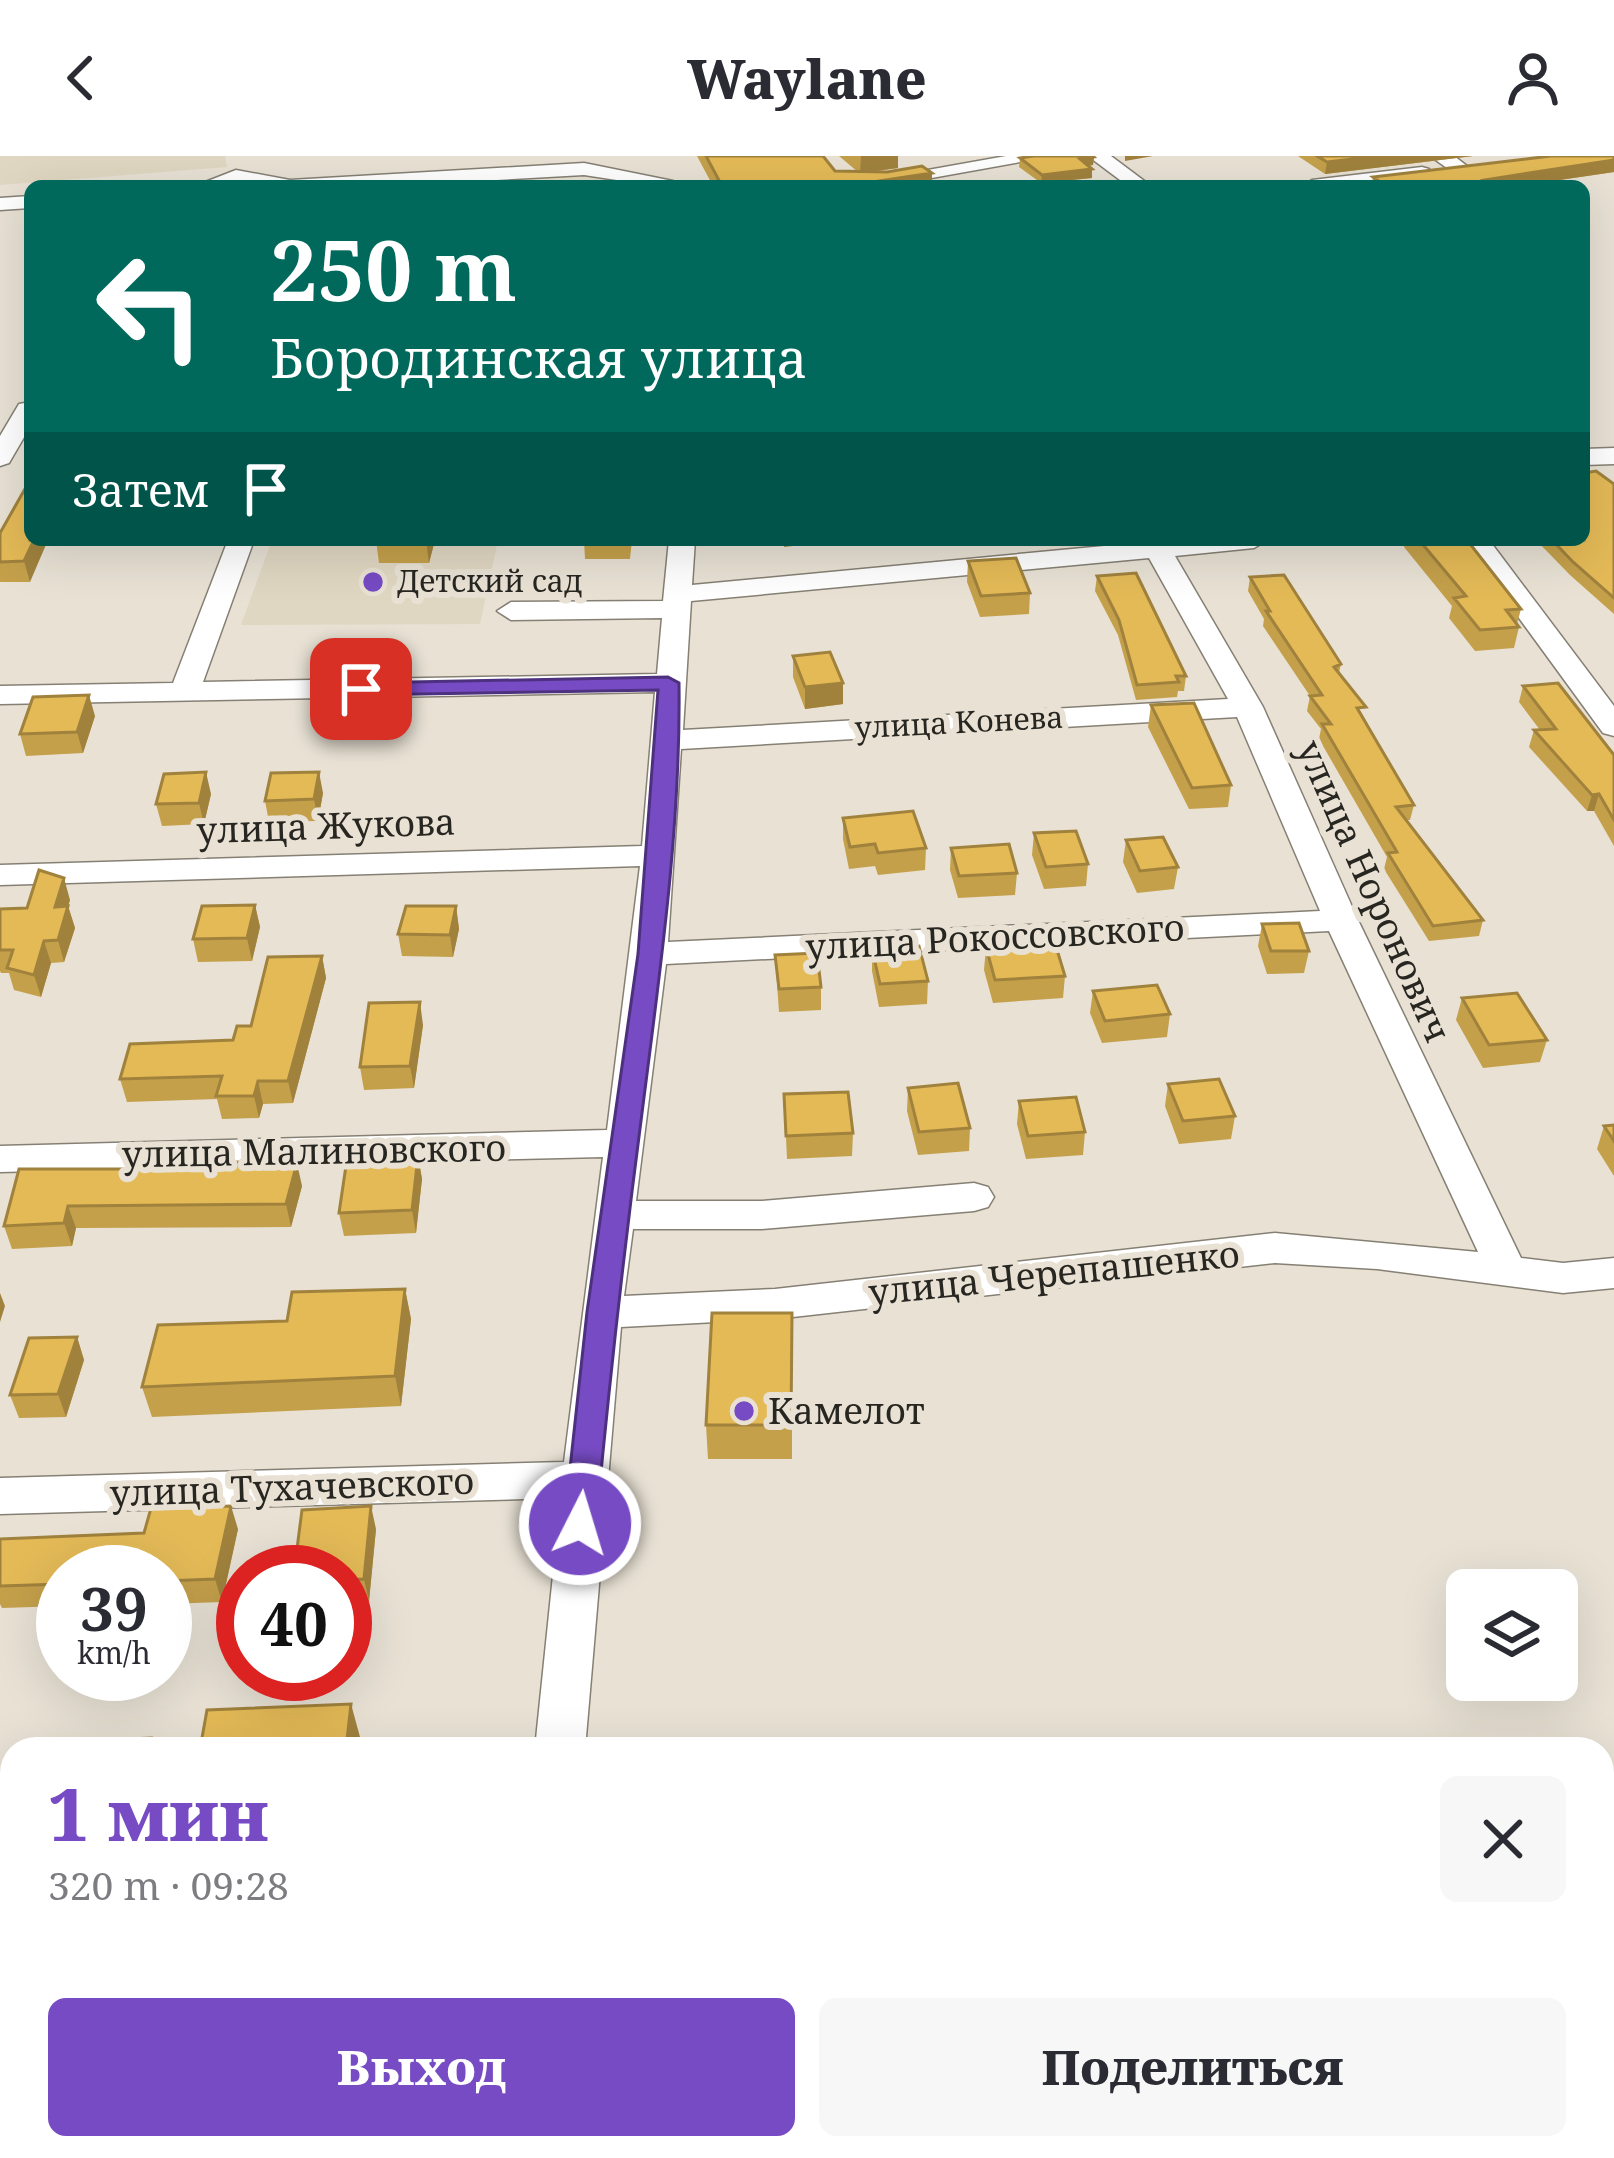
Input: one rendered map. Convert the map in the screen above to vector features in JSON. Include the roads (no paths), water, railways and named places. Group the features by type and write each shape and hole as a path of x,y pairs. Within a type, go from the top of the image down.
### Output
{"street":[{"path":"584,169 624,156"},
{"path":"846,180 1044,156"},
{"path":"1098,156 1132,180"},
{"path":"1365,180 1471,168 1440,156"},
{"path":"391,180 584,169 647,180"},
{"path":"217,180 265,175 274,180"},
{"path":"0,458 24,418"},
{"path":"185,692 239,546"},
{"path":"561,1737 602,1312 650,954 682,546"},
{"path":"511,611 680,602 1206,546"},
{"path":"1479,546 1614,727"},
{"name":"улица Норонович","path":"1159,552 1248,707 1341,920 1506,1269"},
{"path":"0,695 668,683"},
{"name":"улица Конева","path":"669,740 1248,707"},
{"name":"улица Жукова","path":"0,875 655,856"},
{"name":"улица Рокоссовского","path":"650,954 1341,920"},
{"name":"улица Малиновского","path":"0,1159 628,1143"},
{"path":"614,1215 762,1215 974,1198"},
{"name":"улица Черепашенко","path":"602,1312 775,1304 1275,1248 1563,1278 1614,1273"},
{"name":"улица Тухачевского","path":"0,1496 584,1478"}],"place":[{"name":"Детский сад","path":"373,582"},
{"name":"Камелот","path":"744,1411"}]}
